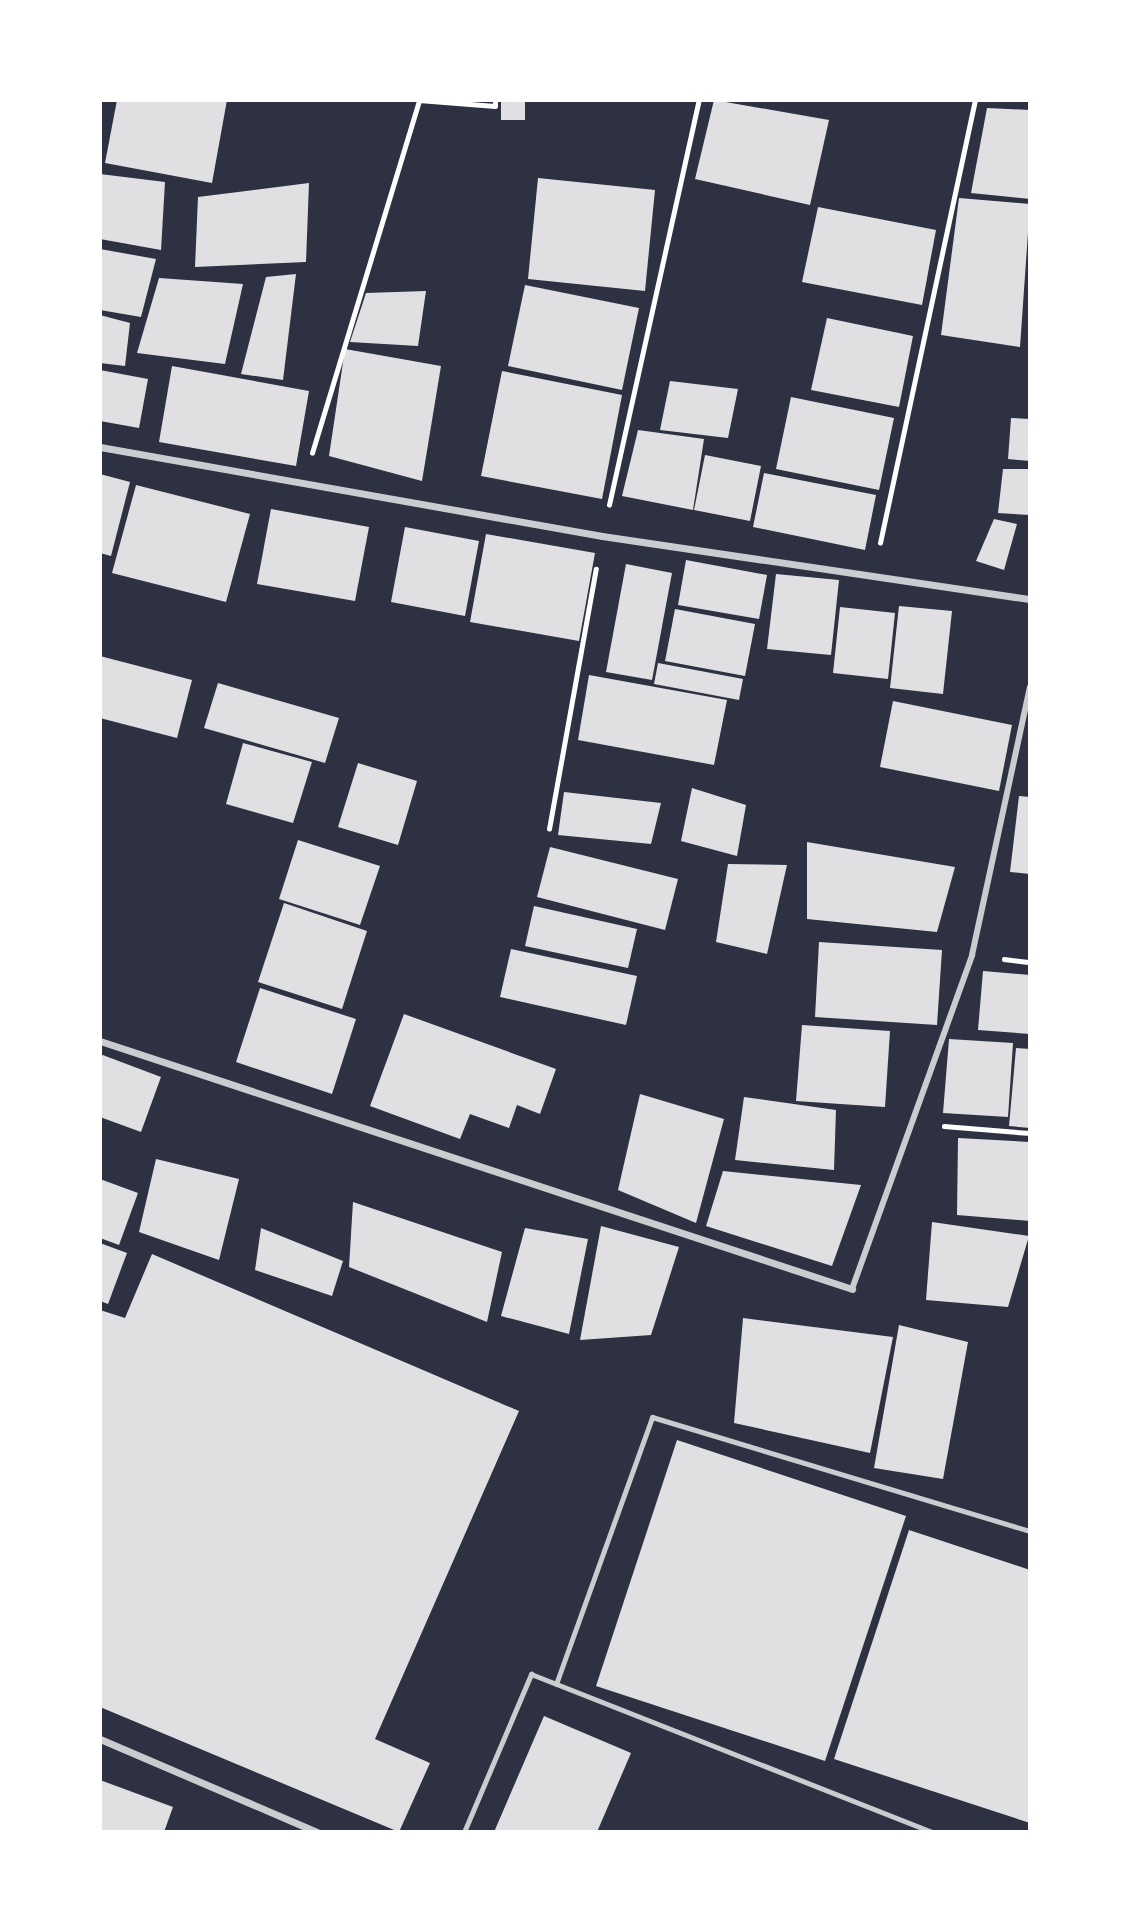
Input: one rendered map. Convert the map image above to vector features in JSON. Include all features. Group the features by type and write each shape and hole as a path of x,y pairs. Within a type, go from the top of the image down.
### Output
{"street":[{"path":"100,447 602,536 1030,600"},
{"path":"100,1041 852,1289 972,955 1030,687"},
{"path":"100,1740 317,1832"}],"lane":[{"path":"556,1684 652,1417 1030,1531"},
{"path":"464,1832 531,1674 932,1832"}],"path":[{"path":"303,483 419,100 495,106 495,100"},
{"path":"549,829 602,536 699,100"},
{"path":"872,578 975,100"},
{"path":"912,1123 1030,1133"}],"building":[{"path":"117,100 227,100 212,183 105,163"},
{"path":"501,100 525,100 525,120 501,120"},
{"path":"714,100 829,120 810,205 695,179"},
{"path":"987,108 1030,110 1030,199 971,193"},
{"path":"100,174 165,182 161,250 100,239"},
{"path":"538,178 655,190 645,291 528,279"},
{"path":"309,183 306,262 195,267 198,197"},
{"path":"959,198 1030,204 1020,347 941,335"},
{"path":"818,207 936,230 922,305 802,282"},
{"path":"100,249 156,259 141,317 100,310"},
{"path":"296,274 283,380 241,374 266,277"},
{"path":"159,278 243,284 225,364 137,353"},
{"path":"525,285 639,308 622,390 508,366"},
{"path":"426,291 418,346 350,342 366,293"},
{"path":"100,315 130,323 125,366 100,363"},
{"path":"827,318 913,336 899,407 811,390"},
{"path":"345,349 441,366 422,481 329,456"},
{"path":"172,366 309,391 296,466 159,442"},
{"path":"100,370 148,379 139,428 100,421"},
{"path":"502,371 622,395 602,499 481,476"},
{"path":"670,381 738,389 728,438 660,430"},
{"path":"791,397 894,418 879,490 776,469"},
{"path":"1011,418 1030,419 1030,461 1008,459"},
{"path":"638,430 704,439 693,510 622,496"},
{"path":"705,455 761,466 750,521 694,510"},
{"path":"1003,469 1030,469 1030,515 998,513"},
{"path":"764,473 876,495 865,550 753,527"},
{"path":"100,474 130,482 111,556 100,553"},
{"path":"136,485 250,514 226,602 112,573"},
{"path":"271,509 369,527 355,601 257,584"},
{"path":"994,519 1017,524 1004,570 976,561"},
{"path":"405,527 479,541 465,616 391,602"},
{"path":"486,534 595,553 579,641 470,622"},
{"path":"686,560 767,575 759,619 678,605"},
{"path":"626,564 672,573 652,680 606,672"},
{"path":"776,574 839,580 831,655 767,649"},
{"path":"899,606 952,611 943,694 890,688"},
{"path":"840,607 895,613 888,679 833,673"},
{"path":"675,609 755,624 745,676 665,661"},
{"path":"100,656 192,680 177,738 100,718"},
{"path":"658,663 743,679 739,700 654,684"},
{"path":"589,675 727,700 714,765 578,740"},
{"path":"218,683 339,718 325,763 204,728"},
{"path":"893,701 1012,725 999,791 880,767"},
{"path":"243,743 312,762 293,823 226,804"},
{"path":"358,763 417,781 398,845 338,827"},
{"path":"692,788 746,805 737,856 681,841"},
{"path":"564,792 661,803 651,844 558,835"},
{"path":"1019,796 1030,797 1030,874 1010,872"},
{"path":"298,840 380,866 360,925 279,899"},
{"path":"807,842 955,867 937,932 807,919"},
{"path":"550,847 678,879 665,930 537,897"},
{"path":"728,864 787,865 767,954 716,942"},
{"path":"284,903 367,931 342,1009 258,982"},
{"path":"534,906 637,929 628,968 525,946"},
{"path":"819,942 942,950 937,1025 815,1017"},
{"path":"511,949 637,976 626,1025 500,997"},
{"path":"983,971 1030,975 1030,1034 978,1030"},
{"path":"260,988 356,1019 332,1094 236,1062"},
{"path":"404,1014 556,1069 540,1114 517,1105 509,1128 470,1114 460,1139 370,1106"},
{"path":"802,1025 890,1031 885,1107 796,1101"},
{"path":"949,1039 1013,1043 1008,1117 943,1113"},
{"path":"1016,1048 1030,1049 1030,1128 1009,1126"},
{"path":"100,1054 161,1077 141,1132 100,1117"},
{"path":"640,1094 724,1119 696,1223 618,1190"},
{"path":"744,1097 836,1110 834,1170 735,1160"},
{"path":"958,1138 1030,1142 1030,1221 957,1215"},
{"path":"156,1159 239,1179 219,1260 139,1232"},
{"path":"723,1171 861,1185 832,1266 706,1226"},
{"path":"100,1179 138,1193 119,1245 100,1238"},
{"path":"353,1202 502,1252 487,1322 349,1267"},
{"path":"932,1222 1029,1236 1008,1307 926,1300"},
{"path":"601,1226 679,1247 651,1335 580,1340"},
{"path":"261,1228 343,1261 332,1296 255,1270"},
{"path":"525,1228 588,1239 569,1334 501,1316"},
{"path":"100,1243 127,1253 108,1304 100,1301"},
{"path":"152,1254 519,1411 375,1739 430,1763 399,1832 100,1707 100,1310 125,1318"},
{"path":"743,1318 893,1337 870,1453 734,1423"},
{"path":"899,1325 968,1342 943,1479 874,1468"},
{"path":"677,1440 906,1516 825,1761 596,1686"},
{"path":"909,1530 1030,1570 1030,1823 834,1759"},
{"path":"544,1716 631,1753 597,1832 494,1832"},
{"path":"100,1780 173,1807 164,1832 100,1832"}]}
